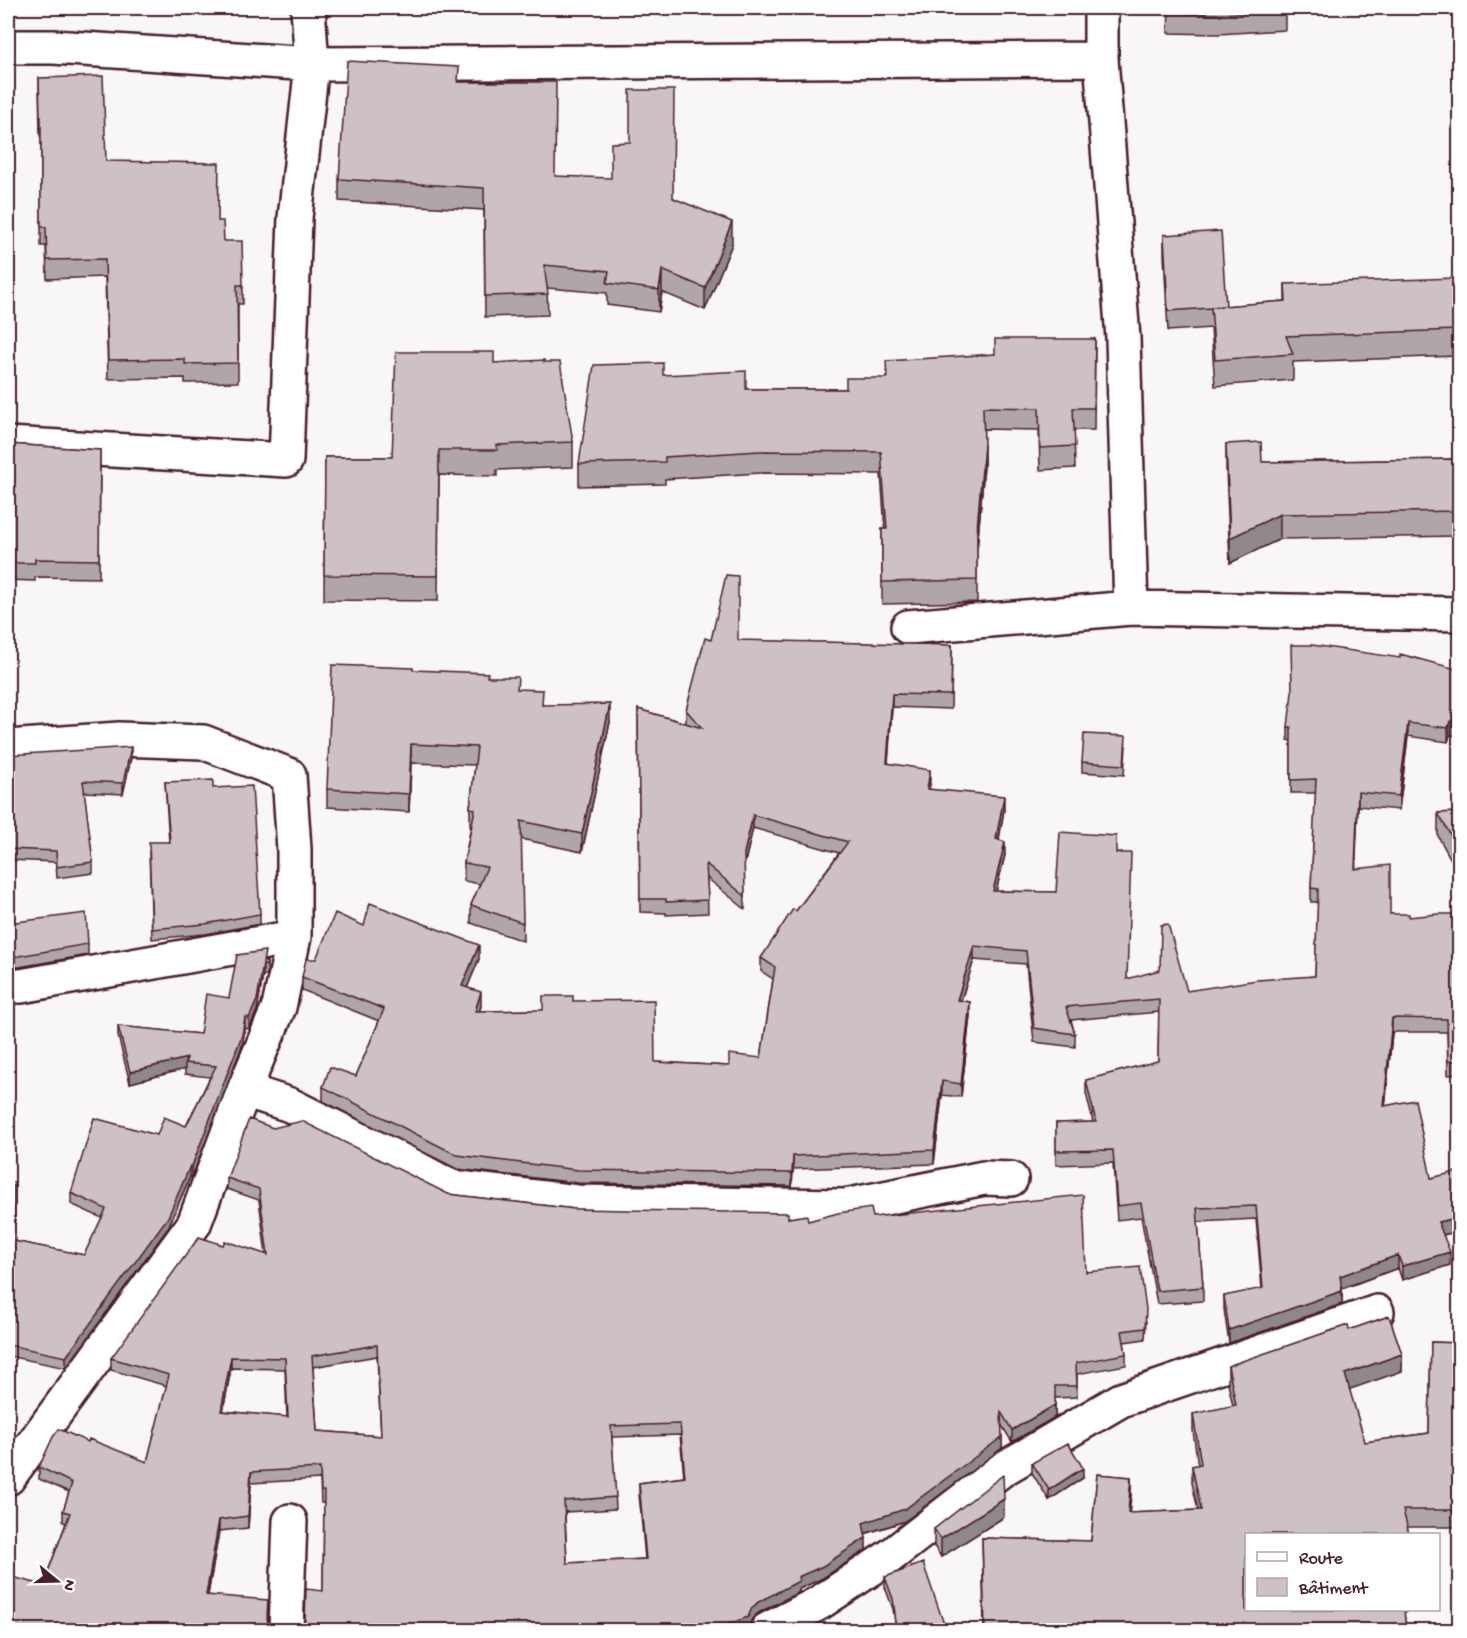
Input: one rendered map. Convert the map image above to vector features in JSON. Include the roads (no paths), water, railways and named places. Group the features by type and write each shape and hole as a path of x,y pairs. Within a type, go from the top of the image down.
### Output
{"street":[{"path":"8,444 286,460 295,218 312,64 308,8"},
{"path":"1101,8 1101,59 1123,338 1131,608"},
{"path":"8,47 53,47 312,64 1101,59"},
{"path":"908,627 1131,608 1460,614"},
{"path":"8,747 119,739 203,742 289,775 294,849 294,937 279,1007 244,1090 194,1224 8,1478"},
{"path":"8,986 21,986 294,937"},
{"path":"244,1090 290,1105 451,1187 577,1202 845,1206 984,1178 1011,1179"},
{"path":"767,1630 819,1603 889,1557 1003,1469 1121,1400 1377,1312"},
{"path":"286,1630 290,1521"}]}
